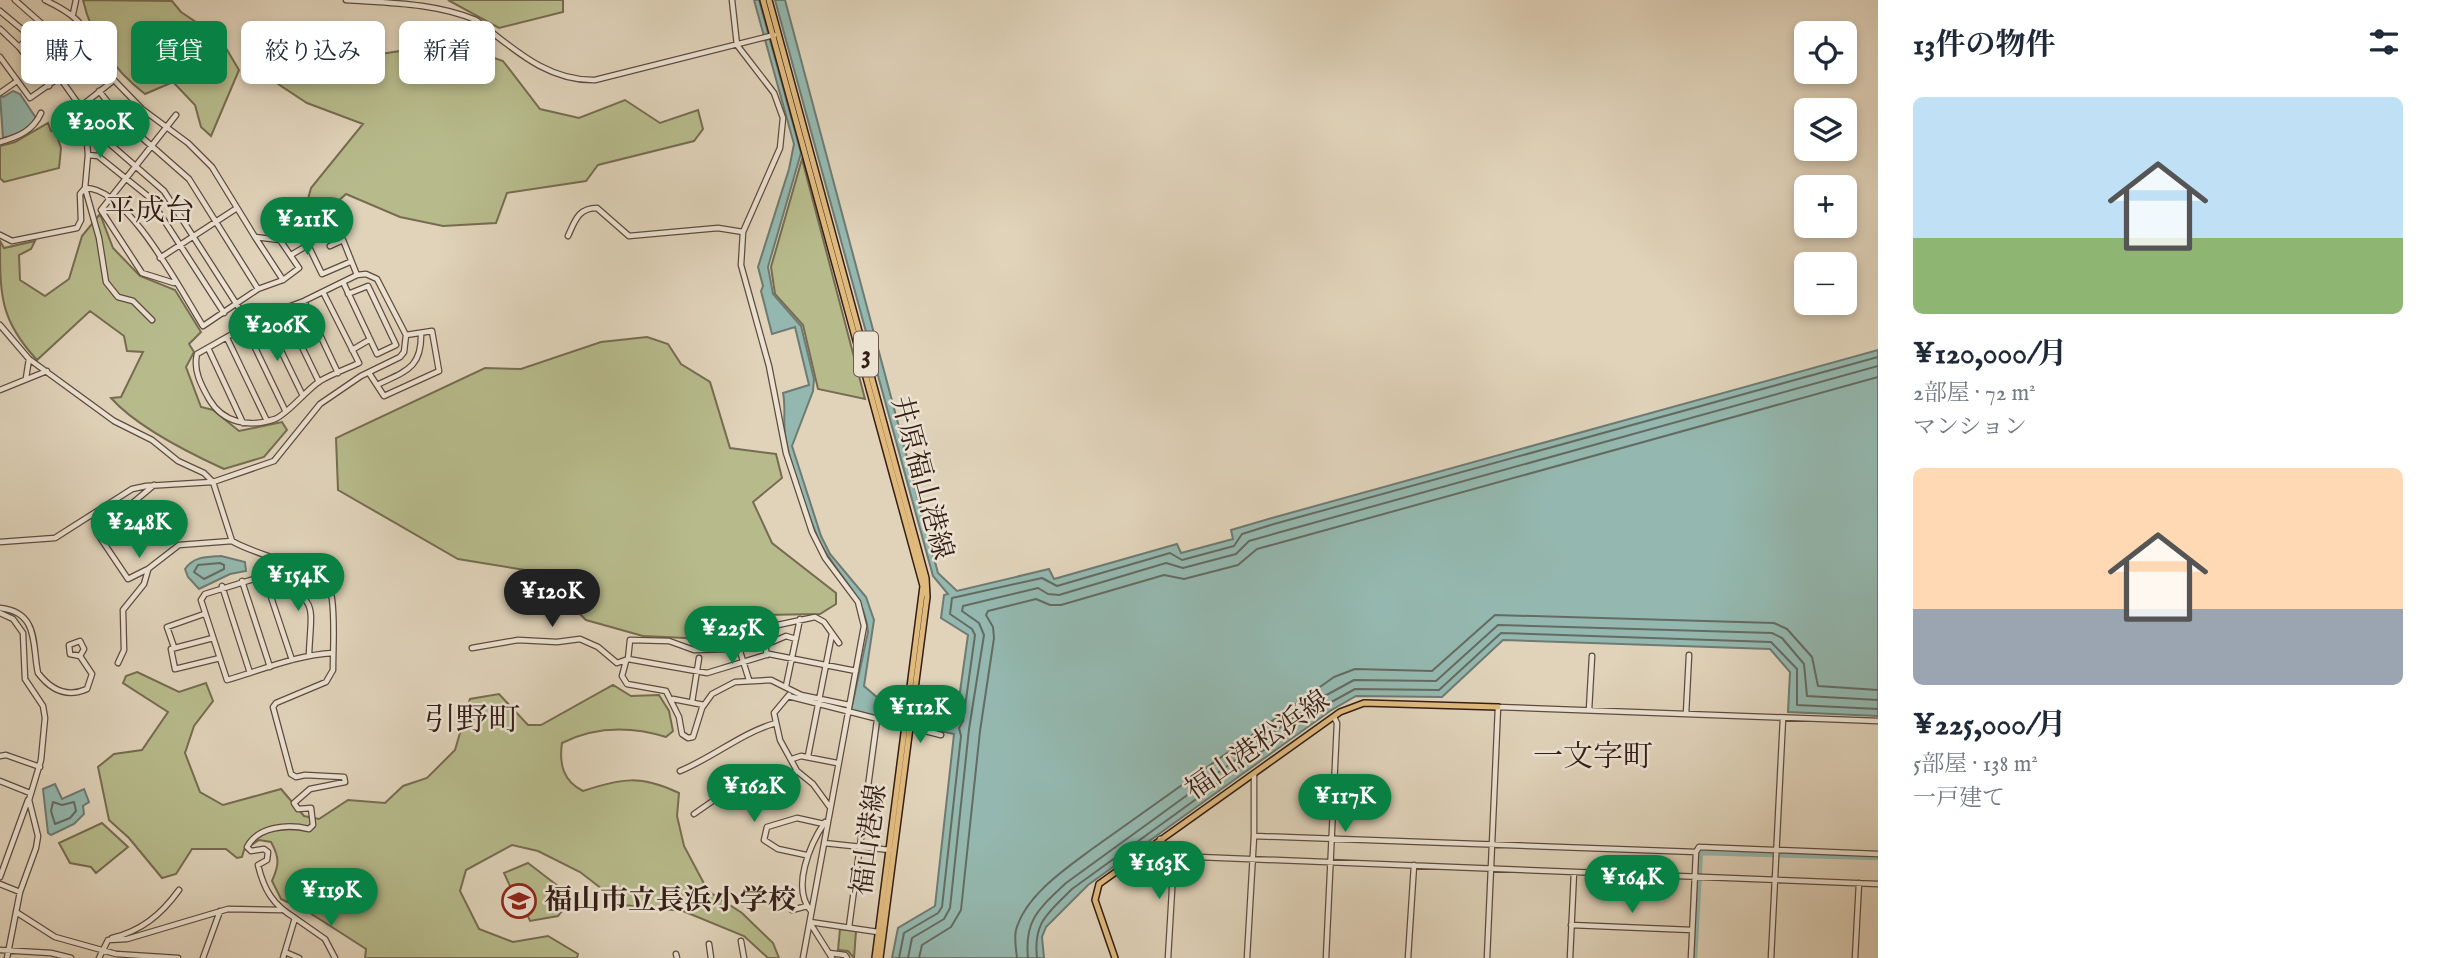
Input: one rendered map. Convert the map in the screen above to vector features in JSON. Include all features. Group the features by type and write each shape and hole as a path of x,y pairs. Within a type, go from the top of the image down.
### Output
{"main road":[{"name":"井原福山港線","path":"763,0 776,35"},
{"name":"井原福山港線","path":"769,0 796,115 926,578 927,597 908,727"},
{"name":"福山港松浜線","path":"1115,958 1097,910 1096,891 1107,877 1334,717 1364,703 1498,707"},
{"name":"福山港線","path":"877,958 878,932 908,727"},
{"name":"福山港線","path":"877,958 908,727"}],"street":[{"path":"15,0 25,3 39,21"},
{"path":"45,0 73,14 79,21"},
{"path":"73,14 76,0"},
{"path":"346,0 430,6 463,14 476,20 541,68 574,81 595,80 776,35"},
{"path":"732,0 737,45 774,93 784,118 780,148 743,232 741,265 769,366 786,453 820,550 858,602 863,615 864,637 837,763 803,958"},
{"path":"0,11 21,28"},
{"path":"0,29 19,47 49,86"},
{"path":"0,57 30,99 52,84"},
{"path":"0,92 17,80"},
{"path":"80,107 114,80 142,109 167,125 212,167 283,280"},
{"path":"64,84 90,123 112,148 164,191 237,304 285,410"},
{"path":"99,91 121,120 189,179 258,289"},
{"path":"0,142 16,138 36,125 41,113"},
{"path":"176,115 101,210 142,273 176,283"},
{"path":"784,118 796,115"},
{"path":"90,123 86,128 88,155 85,188 99,238 106,282 118,298 133,301 152,320"},
{"path":"88,155 98,156 149,197 224,313"},
{"path":"85,188 96,188 133,218 203,326 258,289 283,280 299,268 280,240 255,237"},
{"path":"0,235 12,241 77,228 81,220 80,194 85,188"},
{"path":"160,258 237,208"},
{"path":"568,236 579,212 587,208 597,208 629,236 718,228 743,232"},
{"path":"330,246 343,240 357,275"},
{"path":"291,255 308,246 322,274 351,261"},
{"path":"0,542 55,538 127,492 154,485 213,482 274,461 320,404 404,352 406,335 377,279 372,275 357,275 304,301 264,316 197,354 195,363 200,382 212,404 235,423 276,418 319,382 359,363 323,292"},
{"path":"343,282 348,294 369,340 377,354 396,345 368,286 348,294"},
{"path":"304,301 338,373"},
{"path":"283,307 319,382"},
{"path":"264,316 303,396"},
{"path":"387,326 398,320"},
{"path":"0,325 29,359 114,421 152,440 178,461 204,473 213,482 232,541"},
{"path":"369,373 384,396 439,371 432,331 406,335"},
{"path":"377,385 416,363 422,349 421,332"},
{"path":"227,338 266,420"},
{"path":"351,350 369,340"},
{"path":"208,348 243,423"},
{"path":"26,379 29,359"},
{"path":"0,390 47,371"},
{"path":"154,485 97,533 128,579 148,569 179,545 232,541 313,574 328,585 332,598 333,670 326,682 276,703 273,707 291,774 296,777 344,777 345,782 310,789 294,803 298,809 312,808 313,825 309,829 283,825 248,844 251,851 264,849 268,852 267,860 258,865 261,879 281,910"},
{"path":"280,562 269,580 292,660"},
{"path":"118,663 124,650 123,610 144,584 148,569"},
{"path":"309,655 311,608 306,597 264,576 222,586 205,594 201,600 227,681 309,655 333,653"},
{"path":"242,581 270,667"},
{"path":"222,586 250,673"},
{"path":"0,611 18,614 32,630 38,673 56,690 77,693 91,682 92,674 80,656"},
{"path":"0,611 13,619 23,633 25,678 45,712 40,767 0,877"},
{"path":"174,647 167,627 204,614"},
{"path":"786,686 771,680 750,680 736,682 712,694 698,717 698,727 693,737 688,738 682,734 672,698 666,691 627,684 622,677 630,640 669,641 694,650 730,649 760,629 815,617 839,643"},
{"path":"800,620 786,686 790,694 877,720 942,735"},
{"path":"808,756 832,633"},
{"path":"767,655 765,645 786,636 796,639"},
{"path":"213,638 174,647 171,652 175,669 220,658"},
{"path":"472,648 518,640 556,642 580,639 598,646 617,663 627,659 698,673 708,673 767,655 856,671"},
{"path":"738,645 750,680"},
{"path":"1686,714 1689,655"},
{"path":"1589,710 1592,656"},
{"path":"692,702 699,658"},
{"path":"790,694 774,713 780,740 797,771 813,784 830,806"},
{"path":"672,698 704,705"},
{"path":"818,701 849,705"},
{"path":"1487,958 1498,707 1878,721"},
{"path":"1326,958 1338,723 1334,717"},
{"path":"1771,958 1783,718"},
{"path":"849,928 877,720"},
{"path":"680,771 708,760 743,735 776,723"},
{"path":"0,756 6,755 40,767"},
{"path":"792,759 808,756 837,763"},
{"path":"694,814 727,790 766,784 797,771"},
{"path":"1247,958 1254,836 1254,774"},
{"path":"1,783 29,796"},
{"path":"8,958 20,892 38,836 29,796"},
{"path":"806,855 769,846 764,840 767,827 790,818 826,822"},
{"path":"811,912 803,888 806,855 826,822"},
{"path":"1254,836 1696,852"},
{"path":"1160,839 1174,856 1168,958"},
{"path":"824,843 890,850"},
{"path":"1691,958 1698,878 1696,852 1699,847 1878,854"},
{"path":"1174,856 1878,884"},
{"path":"1408,958 1414,866"},
{"path":"1570,958 1574,872"},
{"path":"1856,958 1859,883"},
{"path":"0,884 20,892"},
{"path":"99,958 108,940 150,922 179,890"},
{"path":"792,910 807,906"},
{"path":"108,940 127,939 220,911 256,907 281,910 295,918 325,939 335,958"},
{"path":"204,958 220,911"},
{"path":"16,912 55,937 127,955 178,958"},
{"path":"295,918 284,955 299,958"},
{"path":"810,922 878,932"},
{"path":"810,922 831,956 845,955 847,958"},
{"path":"1571,925 1692,930"},
{"path":"741,941 744,958"},
{"path":"709,944 711,958"},
{"path":"0,950 71,958"}],"green space":[{"path":"83,0 172,1 181,12 194,21 131,21 131,82 117,67 117,21 90,21"},
{"path":"448,0 563,0 563,12 499,28 495,26 495,21 486,21"},
{"path":"227,50 239,70 211,136 201,127 195,105 175,84 227,84"},
{"path":"399,51 399,84 495,84 495,58 503,61 540,109 579,118 625,100 660,123 698,110 703,129 694,141 598,165 586,181 507,193 496,223 443,226 400,217 346,194 312,225 302,221 311,188 363,124 307,103 278,84 385,84 385,53"},
{"path":"133,84 168,84 145,94"},
{"path":"48,123 51,131 55,130 61,148 59,168 4,182 0,178 0,146 15,142"},
{"path":"802,159 865,399 818,389 803,325 775,294 771,267"},
{"path":"100,214 113,248 140,276 175,290 201,332 189,344 194,352 186,367 201,407 213,410 239,431 282,422 287,430 264,457 224,469 134,419 111,398 121,397 143,352 127,351 124,336 90,311 37,360 25,346 9,319 5,306 0,241 4,248 35,241 31,249 19,255 20,280 45,296 69,279 82,236"},
{"path":"647,337 668,344 681,364 710,382 730,448 776,454 782,478 753,502 772,543 836,593 836,604 820,614 762,615 734,634 697,643 686,638 643,636 586,620 537,572 458,559 338,490 336,438 485,368 521,369 601,342"},
{"path":"137,672 179,692 206,683 213,701 194,726 185,753 200,792 223,805 281,789 304,816 319,819 348,800 385,803 403,786 427,778 455,750 470,699 499,694 528,725 541,725 613,685 631,696 659,695 669,711 673,731 666,737 613,729 575,737 562,743 564,771 571,782 583,791 631,780 653,783 679,793 677,816 684,846 708,891 742,913 773,943 779,958 768,958 744,936 683,911 623,905 580,872 538,851 512,845 466,870 460,891 479,929 513,942 548,936 578,954 577,958 365,958 366,949 310,913 281,899 272,881 278,862 271,842 259,840 244,850 242,857 237,858 226,849 192,849 176,874 162,878 129,838 109,820 98,767 114,754 142,750 168,712 123,683 126,676"},
{"path":"102,823 128,847 96,873 91,867 70,863 59,843"},
{"path":"528,863 558,886 562,911 558,916 530,921 523,905 519,906 504,873"},
{"path":"840,929 856,931 854,958 848,951 838,950"}],"water":[{"path":"754,0 759,0 801,153 768,267 773,294 801,326 814,379 813,391 792,446 821,536 830,554 866,597 874,620 864,686 893,711 956,720 968,635 941,618 944,595 948,594 933,576 775,0 785,0 938,573 957,591 1049,569 1054,579 1177,544 1181,553 1233,539 1231,530 1272,518 1878,350 1878,716 1788,712 1790,672 1770,649 1503,640 1442,697 1356,696 1330,711 1088,885 1046,927 1042,937 1044,958 892,958 898,928 935,906 954,734 851,711 868,632 866,618 855,594 824,550 799,487 785,434 783,393 809,385 795,327 772,334 761,291 763,286 758,267 789,169 794,144"},
{"path":"13,91 20,94 36,118 26,129 3,138 0,95 3,97"},
{"path":"221,556 245,562 246,571 230,574 199,589 188,577 185,569 197,559"},
{"path":"55,784 62,799 84,789 89,802 83,806 84,814 74,824 51,835 48,833 43,789"}],"waterway":[{"path":"1695,958 1701,853 1878,858"}],"place":[{"name":"福山市立長浜小学校","path":"519,901"}],"district":[{"name":"平成台","path":"150,212"},
{"name":"引野町","path":"472,721"},
{"name":"一文字町","path":"1593,758"}]}
